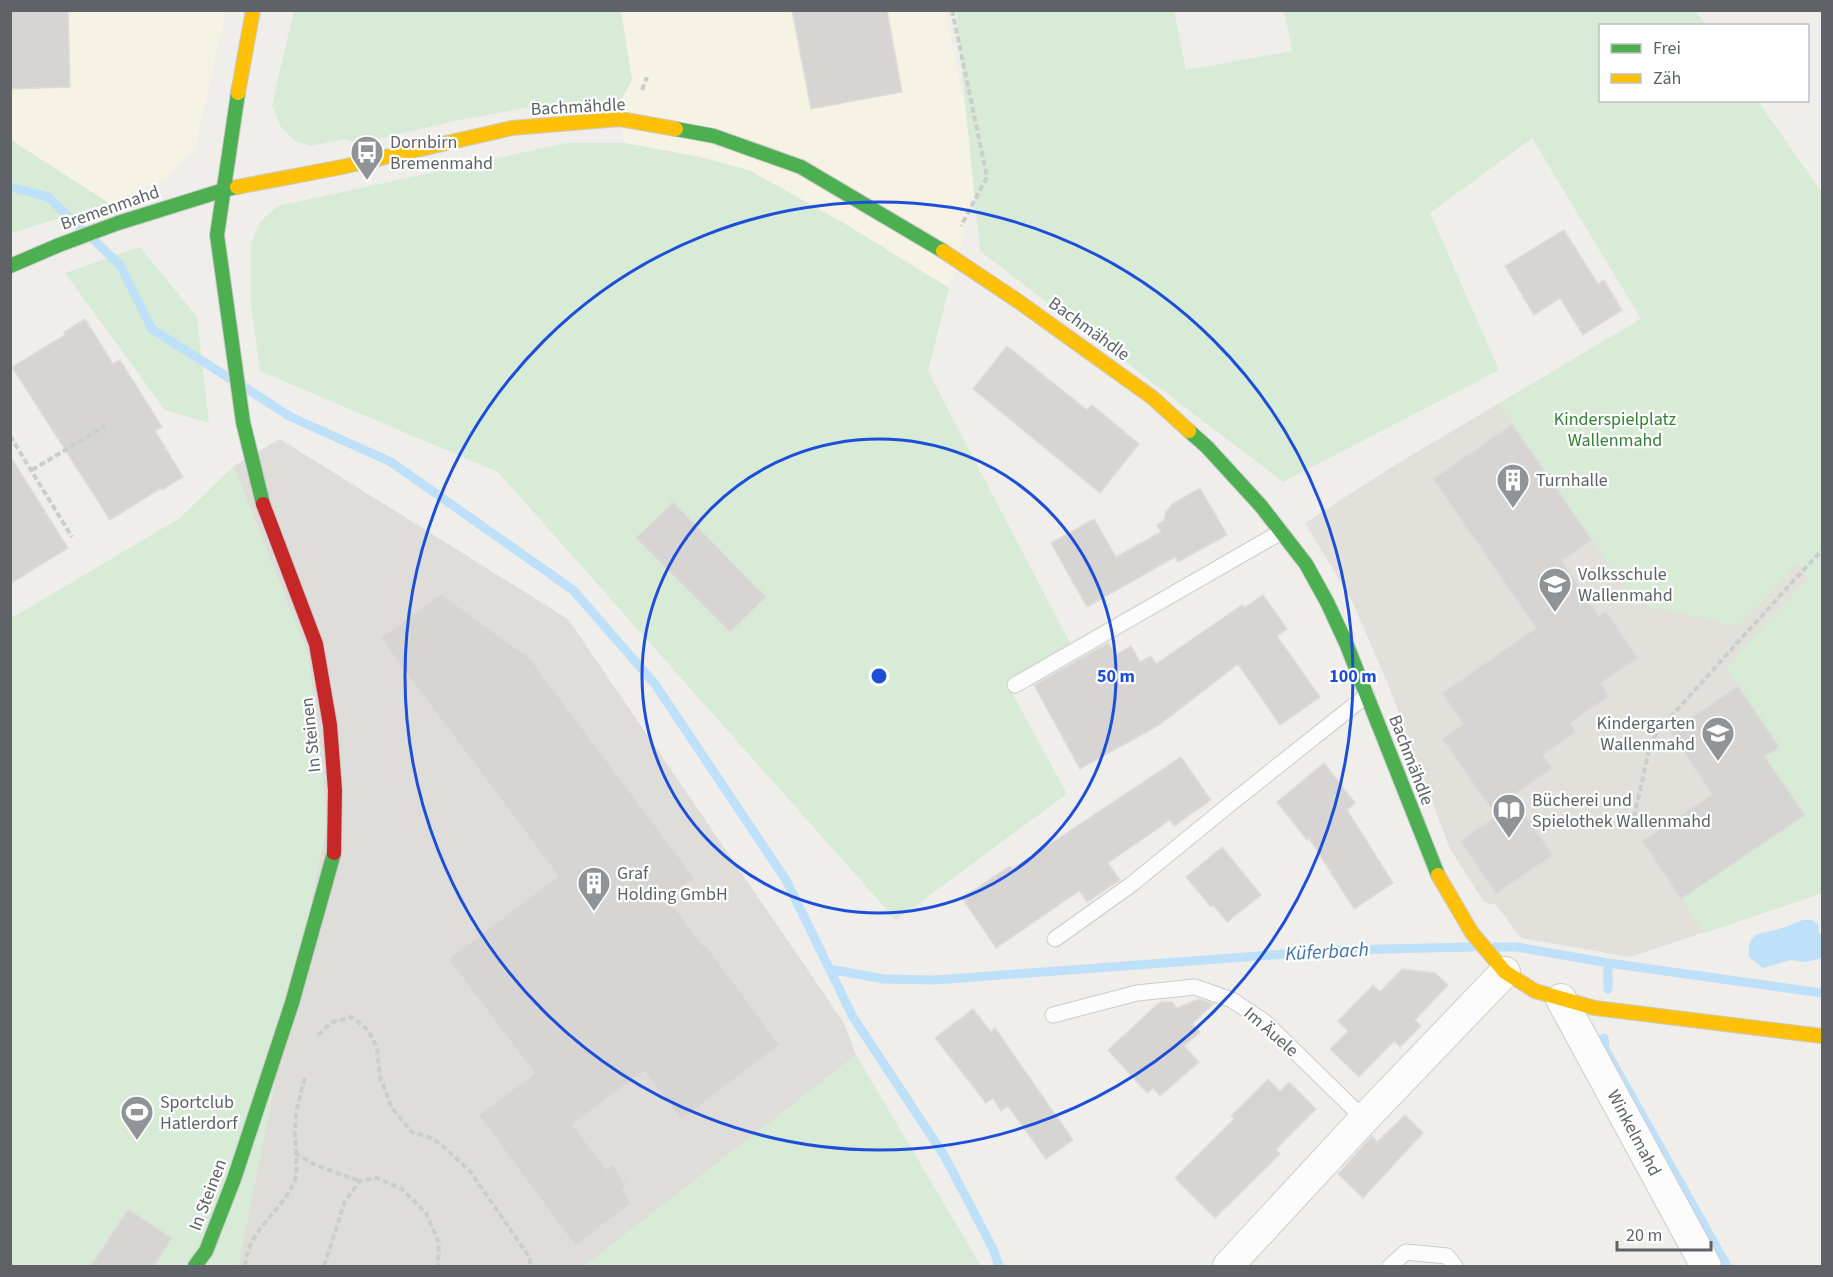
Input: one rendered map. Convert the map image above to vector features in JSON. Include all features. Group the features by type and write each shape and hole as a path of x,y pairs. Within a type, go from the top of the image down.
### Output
{"street":[{"path":"224,190 242,62 253,10"},
{"name":"Bachmähdle","path":"224,190 342,167 512,128 620,120 714,136 801,167 947,254 1015,299 1153,398 1207,447 1261,506 1306,564 1322,592 1347,643 1437,874 1476,939 1500,967 1520,983 1535,991 1595,1008 1822,1036"},
{"name":"Bremenmahd","path":"10,266 118,223 224,190"},
{"name":"In Steinen","path":"195,1266 206,1251 234,1179 291,1003 334,852 335,790 330,725 316,644 260,497 243,422 217,235 224,190"},
{"path":"1228,1266 1500,967"},
{"name":"Winkelmahd","path":"1561,999 1706,1266"}],"lane":[{"path":"1016,685 1281,532"},
{"path":"1055,939 1132,884 1367,695"},
{"name":"Im Äuele","path":"1053,1015 1137,993 1195,987 1232,1000 1265,1022 1364,1119"},
{"path":"1390,1266 1406,1252 1447,1256 1455,1266"}],"path":[{"path":"947,254 987,177 952,10"},
{"path":"32,470 105,426"},
{"path":"10,436 72,537"},
{"path":"1632,826 1650,746 1657,732 1822,550"},
{"path":"314,1045 318,1034 332,1022 352,1017 368,1030 377,1048 380,1077 392,1108 412,1132 431,1138 443,1146 470,1171 530,1258 530,1266"},
{"path":"245,1266 255,1233 284,1200 296,1176 295,1125 307,1067"},
{"path":"295,1152 315,1165 360,1181 377,1178 402,1189 426,1213 439,1243 438,1266"},
{"path":"324,1266 345,1201 360,1181"}],"shaded area":[{"path":"10,11 226,11 195,149 168,178 109,203 11,140"},
{"path":"621,11 945,11 979,175 950,288 847,225 700,157 625,143 618,106 632,80"},
{"name":"Volksschule Wallenmahd","path":"1641,319 1799,562 1822,603 1822,893 1630,957 1521,938 1496,905 1484,902 1450,849 1388,684 1352,601 1305,523 1395,465"},
{"path":"280,439 568,619 844,1023 856,1055 589,1266 238,1266 327,823 234,466"}],"green space":[{"path":"294,11 621,11 632,80 618,106 535,106 450,122 357,144 345,139 310,146 294,140 281,127 272,105"},
{"name":"Kinderspielplatz Wallenmahd","path":"956,11 1174,11 1186,70 1292,51 1284,11 1696,11 1705,24 1599,24 1599,102 1759,102 1822,193 1822,893 1704,933 1681,899 1805,815 1765,757 1779,746 1726,668 1808,577 1799,562 1739,626 1635,603 1499,404 1641,319 1532,138 1430,213 1499,370 1283,482 980,251"},
{"path":"11,140 109,203 11,233"},
{"path":"567,143 625,143 700,157 749,170 847,225 949,288 928,371 1071,645 1006,682 1067,794 896,920 498,472 260,371 251,303 251,243 260,222 278,206"},
{"path":"140,247 197,317 209,423 165,410 65,273"},
{"path":"234,466 309,657 327,823 238,1266 11,1266 10,619 180,518"},
{"path":"856,1055 981,1266 584,1266"}],"water":[{"path":"1803,920 1812,920 1818,924 1819,933 1822,935 1822,958 1806,962 1791,960 1763,968 1749,957 1750,944 1754,936"}],"building":[{"path":"10,10 68,10 70,87 10,89"},
{"path":"792,10 887,10 902,92 811,109"},
{"path":"1564,230 1598,284 1604,280 1622,310 1583,335 1560,298 1534,315 1505,266"},
{"path":"85,319 113,364 120,360 162,427 155,431 183,477 110,520 12,367 65,335 64,332"},
{"path":"1007,346 1087,410 1092,405 1139,444 1100,493 973,389"},
{"path":"1512,424 1592,540 1562,561 1599,616 1606,611 1638,658 1601,683 1609,696 1571,723 1576,732 1543,755 1553,768 1512,796 1553,855 1496,894 1460,841 1496,816 1442,739 1463,724 1442,693 1536,628 1433,479"},
{"path":"10,456 68,548 10,584"},
{"path":"1200,488 1227,535 1178,562 1175,557 1087,607 1051,543 1094,519 1116,557 1161,532 1157,525 1164,520 1172,504"},
{"path":"673,502 766,597 730,632 636,538"},
{"name":"Graf Holding GmbH","path":"441,594 530,658 695,878 668,898 780,1045 681,1120 644,1071 573,1125 606,1169 612,1164 627,1185 622,1189 632,1203 575,1246 478,1115 534,1073 448,959 558,876 380,638"},
{"path":"1263,595 1287,629 1277,636 1320,697 1280,725 1238,664 1159,725 1080,769 1034,685 1108,643 1116,655 1131,646 1140,662 1151,656 1156,664 1242,605 1244,608"},
{"path":"1738,686 1779,747 1765,757 1805,815 1681,899 1642,841 1712,794 1670,732"},
{"path":"1181,757 1211,800 1174,826 1170,820 1108,863 1120,880 1087,902 1079,891 996,948 962,898 1010,866 1012,869"},
{"path":"1324,763 1355,803 1347,810 1393,883 1354,909 1309,838 1307,840 1277,802"},
{"path":"1222,847 1261,895 1227,922 1186,877"},
{"path":"1402,969 1435,973 1448,985 1415,1020 1421,1026 1400,1047 1394,1041 1359,1077 1330,1049 1348,1031 1338,1021 1373,985 1380,992"},
{"path":"1199,999 1213,1004 1192,1024 1200,1032 1184,1046 1199,1062 1160,1096 1153,1088 1147,1093 1108,1050 1160,1002 1172,1002 1177,1008"},
{"path":"973,1009 991,1032 995,1028 1073,1140 1046,1159 1008,1106 1001,1111 993,1098 986,1103 935,1038"},
{"path":"1268,1079 1280,1091 1289,1082 1316,1109 1276,1149 1280,1154 1215,1218 1175,1178 1234,1119 1231,1116"},
{"path":"1405,1115 1423,1133 1363,1198 1338,1174 1372,1136 1377,1142"},
{"path":"128,1209 172,1238 154,1266 91,1266"}],"waterway":[{"path":"10,187 48,197 83,230"},
{"path":"94,240 120,265 152,329 229,378"},
{"path":"246,388 289,416 391,462 573,590 655,684 786,880 853,1017 945,1157 993,1249 999,1266"},
{"name":"Küferbach","path":"829,969 884,979 935,980 1339,950 1473,947"},
{"name":"Küferbach","path":"1495,947 1517,947 1608,963 1822,993"},
{"path":"1608,963 1608,989"},
{"path":"1604,1038 1605,1049 1727,1266"}],"traffic: fast":[{"path":"238,93 217,235 243,422 263,504"},
{"path":"676,129 714,136 801,167 943,251"},
{"path":"10,266 118,223 237,187"},
{"path":"1189,431 1207,447 1261,506 1306,564 1346,643 1438,875"},
{"path":"195,1266 206,1251 234,1179 292,1003 334,853"}],"traffic: slow":[{"path":"238,93 253,10"},
{"path":"237,187 342,167 512,128 620,119 676,129"},
{"path":"943,251 1015,299 1153,398 1189,431"},
{"path":"1438,875 1472,933 1505,972 1535,991 1595,1008 1822,1036"}],"traffic: jam":[{"path":"263,504 316,644 330,725 335,790 334,853"}],"place":[{"name":"Dornbirn Bremenmahd","path":"367,181"},
{"name":"Turnhalle","path":"1513,509"},
{"name":"Volksschule Wallenmahd","path":"1555,613"},
{"name":"Kindergarten Wallenmahd","path":"1718,762"},
{"name":"Bücherei und Spielothek Wallenmahd","path":"1509,839"},
{"name":"Graf Holding GmbH","path":"594,912"},
{"name":"Sportclub Hatlerdorf","path":"137,1141"}]}
